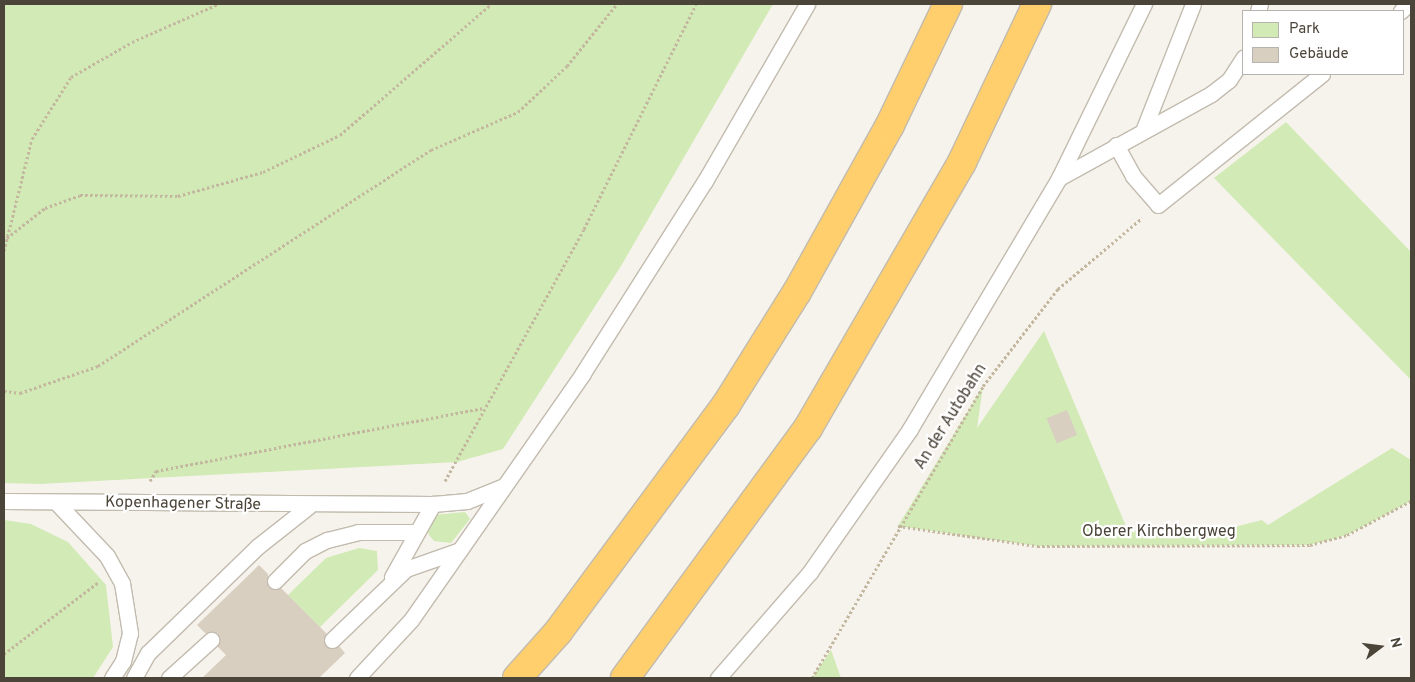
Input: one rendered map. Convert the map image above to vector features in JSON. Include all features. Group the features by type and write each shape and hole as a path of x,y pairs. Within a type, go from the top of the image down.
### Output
{"highway":[{"path":"517,678 570,617 731,397 797,292 890,125 948,4"},
{"path":"624,678 808,428 962,162 1037,4"}],"lane":[{"path":"357,678 395,639 460,550 507,484 645,279 807,4"},
{"path":"718,678 810,572 910,429 1058,178 1144,4"},
{"path":"1143,131 1193,4"},
{"path":"1058,178 1211,94 1229,80 1242,60"},
{"path":"1116,146 1132,176 1158,205 1321,75"},
{"name":"Kopenhagener Straße","path":"4,501 309,506 433,504 467,501 507,484"},
{"path":"56,502 117,570 130,620 128,646 112,678"},
{"path":"390,582 433,504"},
{"path":"134,678 148,653 262,542 309,506"},
{"path":"275,581 305,551 327,540 358,532 416,532"},
{"path":"332,640 390,582 420,562 460,550"},
{"path":"169,678 211,640"},
{"path":"128,646 148,653"}],"path":[{"path":"4,251 32,139 71,77 132,42 218,4"},
{"path":"7,238 45,208 80,195 178,196 264,172 340,135 491,4"},
{"path":"4,391 20,393 98,366 431,150 518,112 567,66 617,4"},
{"path":"433,504 482,408 584,229 696,4"},
{"name":"An der Autobahn","path":"812,678 898,526 983,386 1036,314 1080,267 1158,205"},
{"path":"140,502 156,471 482,408"},
{"name":"Oberer Kirchbergweg","path":"898,526 1037,546 1310,544 1347,535 1411,501"},
{"path":"4,654 117,570"}],"green space":[{"path":"4,4 773,4 621,266 503,449 457,462 40,484 4,483"},
{"path":"1286,122 1411,252 1411,380 1214,178"},
{"path":"1044,331 1128,531 1223,530 1262,520 1268,525 1392,448 1411,460 1411,501 1347,535 1310,545 1037,546 898,526 983,386 977,428"},
{"path":"465,512 470,519 451,543 434,541 429,535 427,528 434,515"},
{"path":"4,520 31,524 68,542 106,585 113,647 93,678 4,678"},
{"path":"359,548 377,551 378,570 320,627 288,595 326,558"},
{"path":"831,650 841,678 812,678"}],"building":[{"path":"1067,410 1077,435 1057,443 1047,418"},
{"path":"259,565 268,574 268,587 281,588 326,633 326,647 339,646 345,653 319,678 202,678 226,655 218,647 218,633 205,633 197,625"}]}
